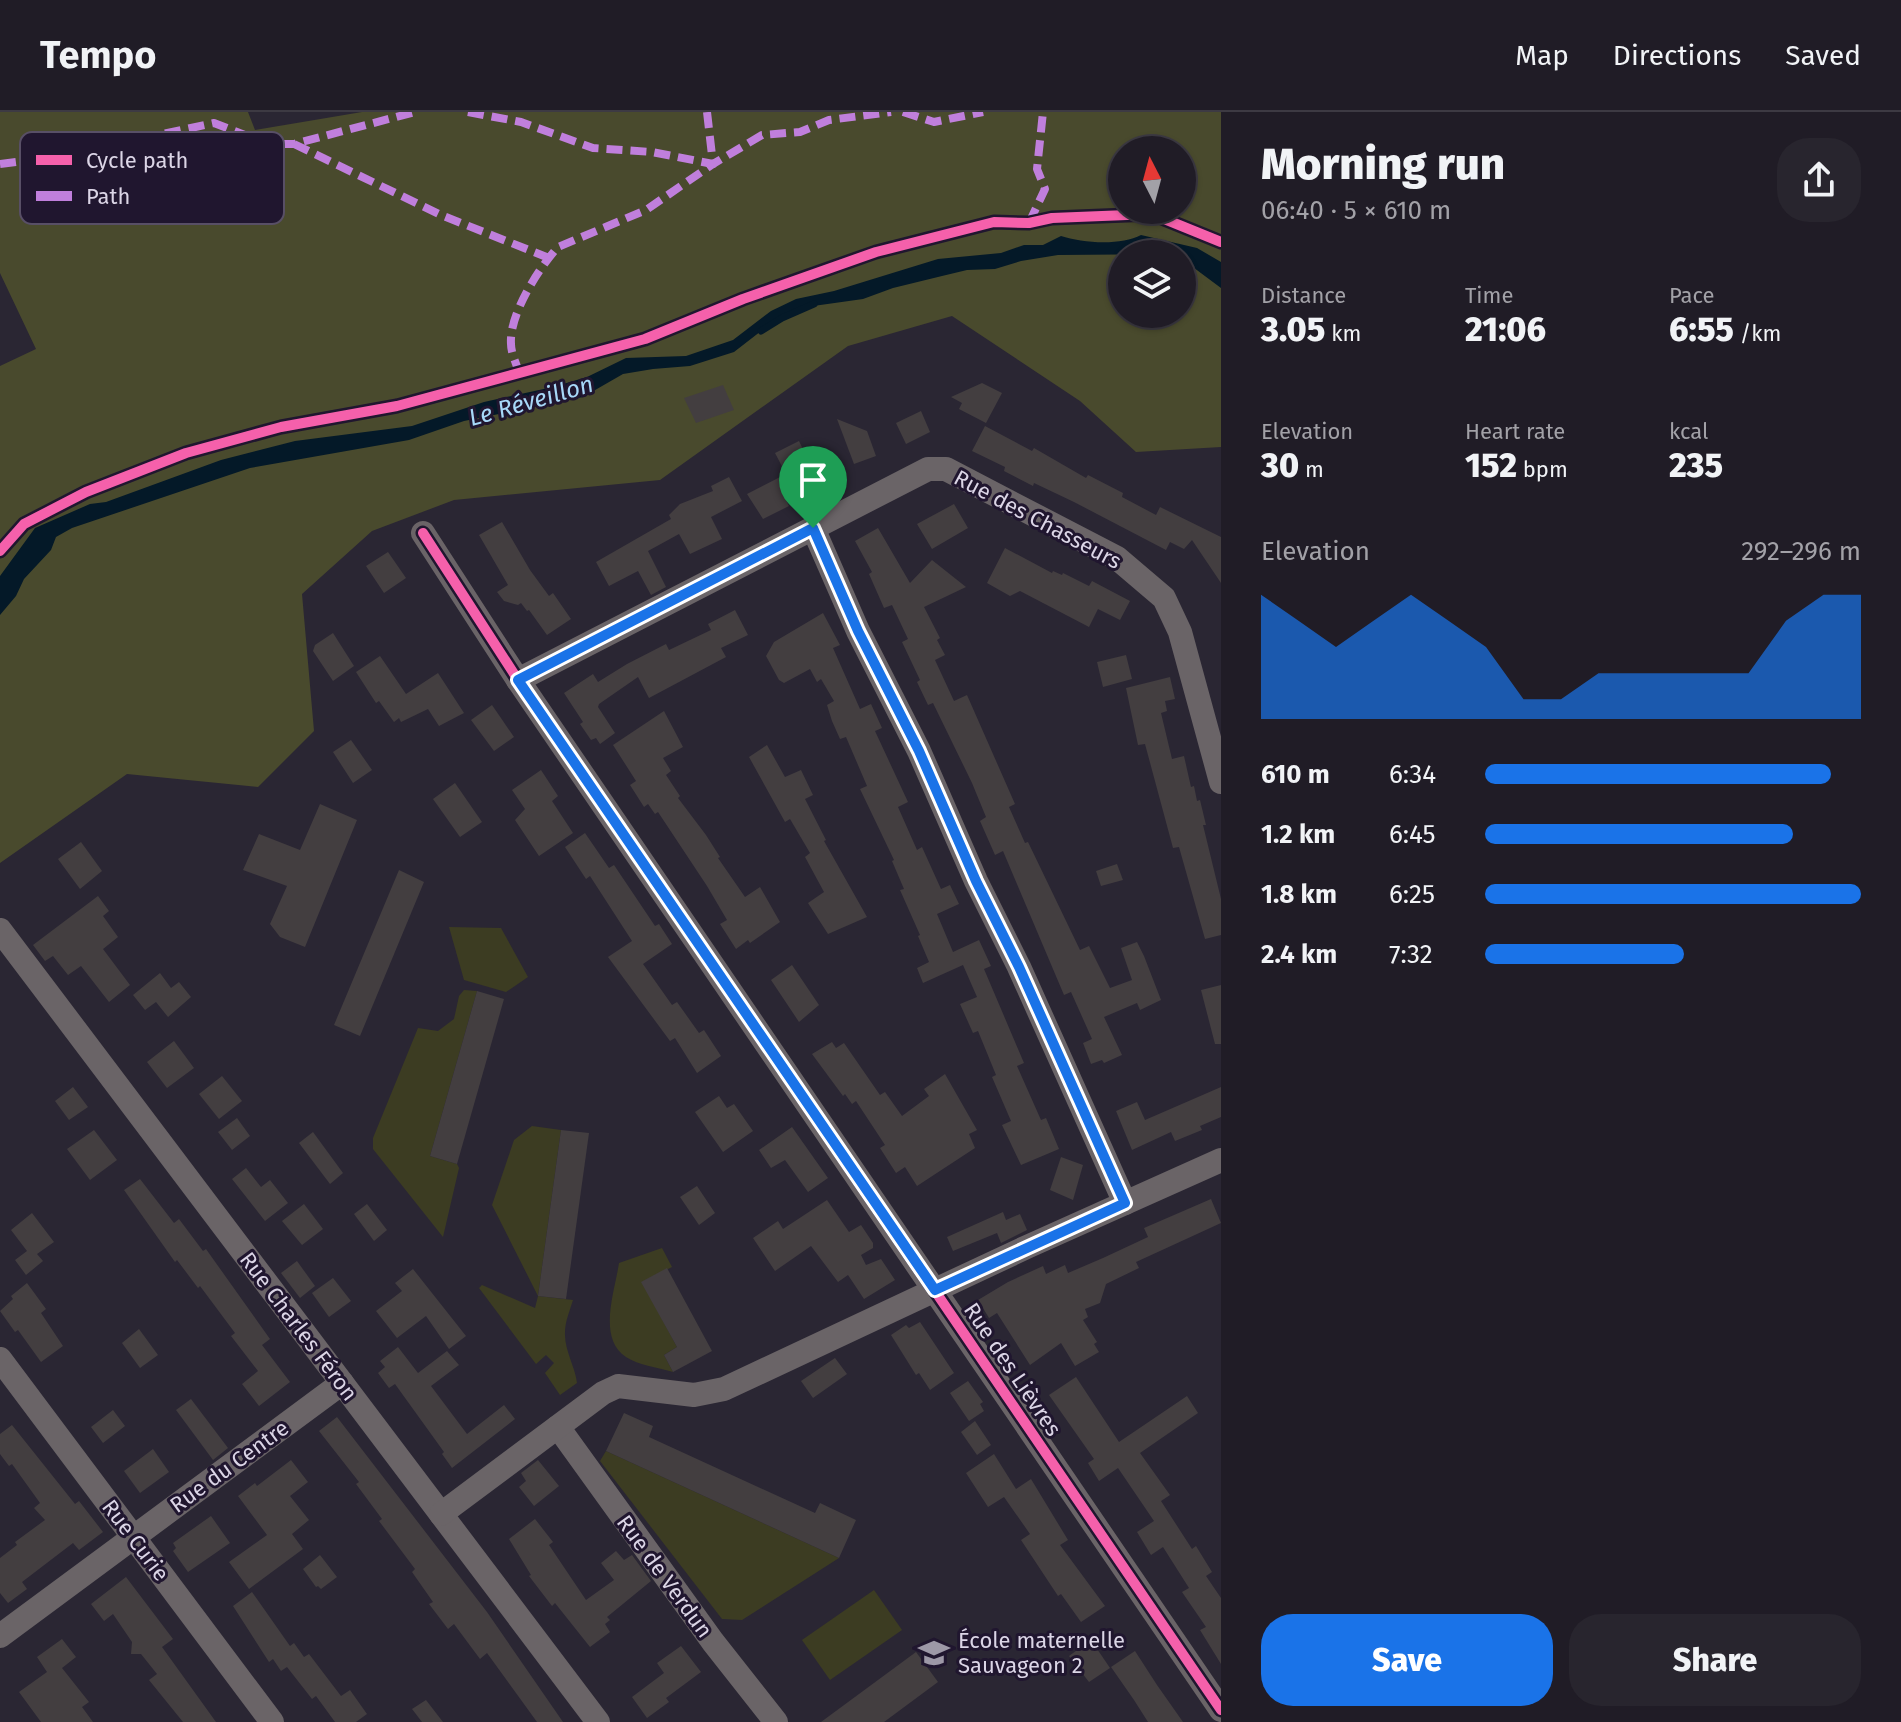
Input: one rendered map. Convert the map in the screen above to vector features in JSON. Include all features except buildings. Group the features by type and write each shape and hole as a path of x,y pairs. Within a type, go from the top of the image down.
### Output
{"street":[{"name":"Rue des Chasseurs","path":"518,680 928,469 946,469 1117,558 1164,598 1180,632 1221,782"},
{"path":"813,528 858,631 919,751 976,881 1019,967 1125,1203"},
{"name":"Rue des Lièvres","path":"423,533 518,680 1221,1710"},
{"name":"Rue Charles Féron","path":"0,930 598,1722"},
{"path":"441,1514 603,1393 618,1386 694,1395 724,1389 1221,1160"},
{"name":"Rue Curie","path":"0,1359 272,1722"},
{"name":"Rue du Centre","path":"0,1636 342,1383"},
{"name":"Rue de Verdun","path":"558,1427 713,1642 776,1722"}],"shaded area":[{"path":"449,927 501,928 528,977 506,992 464,980"},
{"path":"464,990 477,991 430,1156 457,1164 459,1168 443,1237 373,1149 373,1138 418,1028 438,1031 454,1019 459,996"},
{"path":"532,1126 561,1130 538,1296 492,1205 514,1140"},
{"path":"662,1248 672,1267 642,1282 677,1347 664,1355 673,1372 626,1357 617,1349 610,1326 619,1263"},
{"path":"482,1285 535,1308 538,1296 573,1300 565,1339 577,1383 560,1395 545,1373 554,1363 546,1355 536,1364 479,1288"},
{"path":"606,1451 839,1558 742,1620 722,1619 600,1461"},
{"path":"874,1590 902,1630 830,1680 802,1640"}],"green space":[{"path":"0,112 248,112 255,130 362,112 1221,112 1221,447 1136,452 1080,401 952,316 848,346 660,480 454,500 372,531 302,594 314,731 258,787 127,774 0,863 0,366 36,349 0,273"}],"water":[{"path":"1141,235 1163,240 1126,240"},
{"path":"1061,236 1108,242 1108,255 1058,255 995,269 967,270 893,288 863,299 799,308 774,321 734,352 690,366 623,374 583,397 464,421 409,440 250,468 72,528 56,537 51,550 24,579 16,596 0,615 0,576 35,528 90,504 106,502 221,460 295,441 412,426 484,402 587,377 626,358 686,356 733,340 771,311 796,299 834,291 938,259 1001,253 1024,245 1043,245"},
{"path":"1196,248 1221,262 1221,288 1196,269"}],"waterway":[{"name":"Le Réveillon","path":"761,331 814,304"}],"marked path":[{"path":"284,144 415,112"},
{"path":"468,112 521,122 593,148 652,152 713,164 707,112"},
{"path":"520,375 511,348 515,319 534,279 558,247 646,210 762,135 800,132 829,120 891,112"},
{"path":"903,112 934,122 983,112"},
{"path":"1029,223 1045,189 1037,169 1043,112"},
{"path":"172,132 214,123 237,132"},
{"path":"294,144 441,215 549,258"},
{"path":"0,164 20,162"}],"cycle path":[{"path":"0,551 24,524 86,492 186,453 281,427 397,406 645,339 743,299 876,252 994,222 1029,223 1052,218 1152,214 1221,242"},
{"path":"423,533 518,680 1221,1710"}],"place":[{"name":"École maternelle Sauvageon 2","path":"934,1653"}],"route":[{"path":"813,528 858,631 919,751 976,881 1019,967 1125,1203 935,1290 518,680 813,528"}]}
